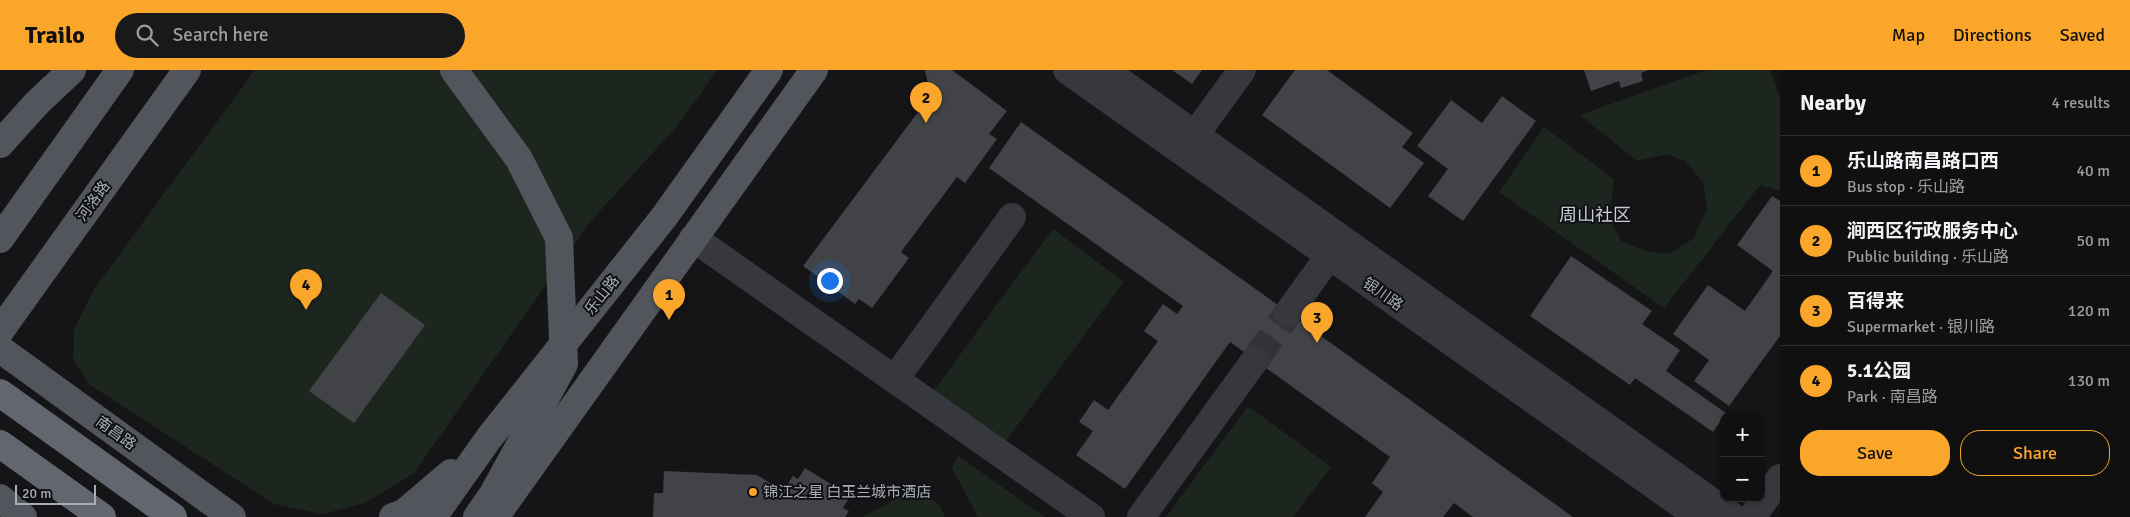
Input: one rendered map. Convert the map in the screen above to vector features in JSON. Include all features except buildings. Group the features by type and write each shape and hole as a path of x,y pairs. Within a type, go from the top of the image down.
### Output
{"highway":[{"path":"0,393 173,517"},
{"path":"0,444 102,517"}],"main road":[{"path":"0,144 37,103 72,70"},
{"path":"0,239 120,70"},
{"name":"河洛路","path":"0,331 187,70"},
{"path":"454,70 518,159 559,238 564,364 493,494 477,517"},
{"name":"乐山路","path":"433,517 489,438 664,217 769,70"},
{"path":"495,517 814,70"},
{"name":"南昌路","path":"0,350 232,517"},
{"path":"393,517 404,513 489,438"},
{"path":"0,498 24,517"}],"street":[{"name":"银川路","path":"1066,70 1188,143 1336,248 1699,517"},
{"name":"银川路","path":"1104,70 1188,143"},
{"path":"1188,143 1242,70"},
{"path":"895,379 1012,217"},
{"path":"693,238 1091,517"},
{"path":"1288,313 1336,248"},
{"name":"银川路","path":"1336,248 1733,517"},
{"path":"1140,517 1255,360"},
{"path":"1752,517 1780,478"},
{"path":"508,517 518,485"}],"shaded area":[{"path":"255,70 717,70 678,125 590,222 414,473 365,503 323,514 274,504 90,385 73,359 74,330 94,289"},
{"path":"1706,70 1770,70 1780,99 1780,191 1760,185 1664,308 1499,192 1544,127 1614,179 1609,216 1621,241 1646,251 1669,254 1694,238 1707,208 1703,182 1685,161 1667,154 1637,161 1580,115"},
{"path":"1053,229 1124,282 1005,442 934,390"},
{"path":"1248,406 1331,467 1293,517 1166,517"},
{"path":"958,456 1045,517 978,517 952,468"},
{"path":"914,489 939,504 945,517 863,517"}],"tunnel":[{"path":"1255,360 1288,313"}],"place":[{"name":"涧西区行政服务中心","path":"926,123"},
{"name":"5.1公园","path":"306,310"},
{"name":"乐山路南昌路口西","path":"669,320"},
{"name":"百得来","path":"1317,343"},
{"name":"锦江之星 白玉兰城市酒店","path":"753,492"}],"district":[{"name":"周山社区","path":"1595,215"}]}
